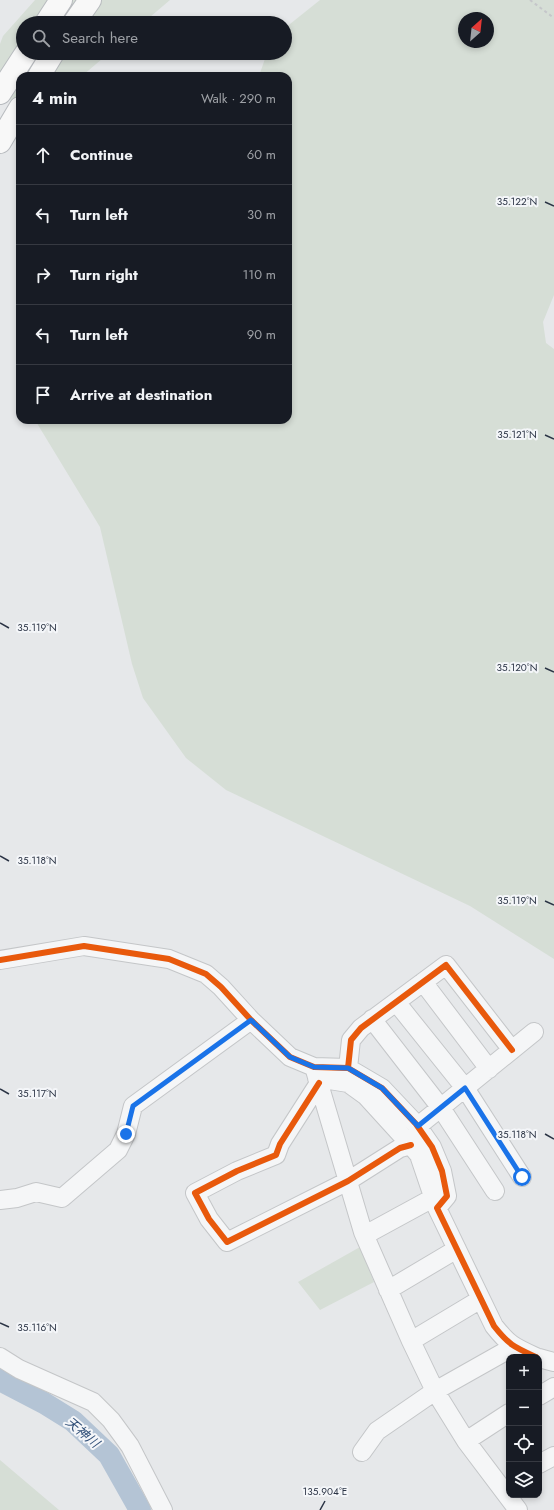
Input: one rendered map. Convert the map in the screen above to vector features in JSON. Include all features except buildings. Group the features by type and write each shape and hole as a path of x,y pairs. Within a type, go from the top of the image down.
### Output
{"highway":[{"path":"51,16 61,0"},
{"path":"79,16 90,0"},
{"path":"0,94 22,60"},
{"path":"41,72 49,60"},
{"path":"0,142 16,115"}],"street":[{"path":"0,960 84,946 169,959 206,974 221,987 251,1020 290,1057 317,1076 348,1083 366,1096 420,1155 435,1203 494,1326 513,1347 529,1354"},
{"path":"348,1068 351,1040 361,1028 446,965 512,1050"},
{"path":"423,982 489,1069"},
{"path":"396,1002 465,1088 522,1177"},
{"path":"0,1200 17,1198 36,1192 62,1198 118,1150 126,1134 133,1106 251,1020"},
{"path":"372,1020 441,1108 495,1191"},
{"path":"418,1126 534,1032"},
{"path":"365,1235 447,1196 442,1171 432,1147 418,1126 382,1088 348,1068 317,1076 280,1144 276,1155 237,1171 195,1193 209,1219 227,1242 348,1181 400,1148 411,1145"},
{"path":"317,1076 365,1235 411,1342 435,1391 466,1442 505,1486 518,1510"},
{"path":"388,1290 457,1249"},
{"path":"411,1342 481,1299"},
{"path":"362,1452 377,1431 435,1391 513,1347"},
{"path":"0,1357 19,1369 93,1402 111,1420 130,1446 163,1510"},
{"path":"542,1359 554,1362"},
{"path":"542,1394 554,1387"},
{"path":"466,1442 506,1415"},
{"path":"542,1462 554,1456"}],"path":[{"path":"530,0 554,18"}],"shaded area":[{"path":"35,0 170,0 151,16 21,16"},
{"path":"320,0 554,0 554,295 543,322 546,343 554,349 554,959 470,906 226,790 186,758 143,698 132,664 100,527 37,424 292,424 292,72 260,72 265,60 292,60 292,22"},
{"path":"16,21 16,60 101,60 87,72 16,72 16,103 10,100 0,88 0,44 3,36"},
{"path":"360,1247 374,1282 320,1310 298,1282"},
{"path":"0,1460 59,1510 0,1510"}],"waterway":[{"name":"天神川","path":"0,1380 44,1403 73,1421 109,1455 140,1510"}],"cycle path":[{"path":"0,960 84,946 169,959 206,974 221,987 251,1020 290,1057 314,1067 348,1068 382,1088 416,1124 432,1147 442,1171 447,1196 437,1208 494,1326 512,1345 529,1354"},
{"path":"348,1068 351,1040 361,1028 446,965 512,1050"},
{"path":"319,1083 280,1144 276,1155 237,1171 195,1193 209,1219 227,1242 348,1181 400,1148 411,1145"}],"route":[{"path":"126,1134 133,1106 251,1020 290,1057 314,1067 348,1068 382,1088 418,1126 465,1088 522,1177"}]}
